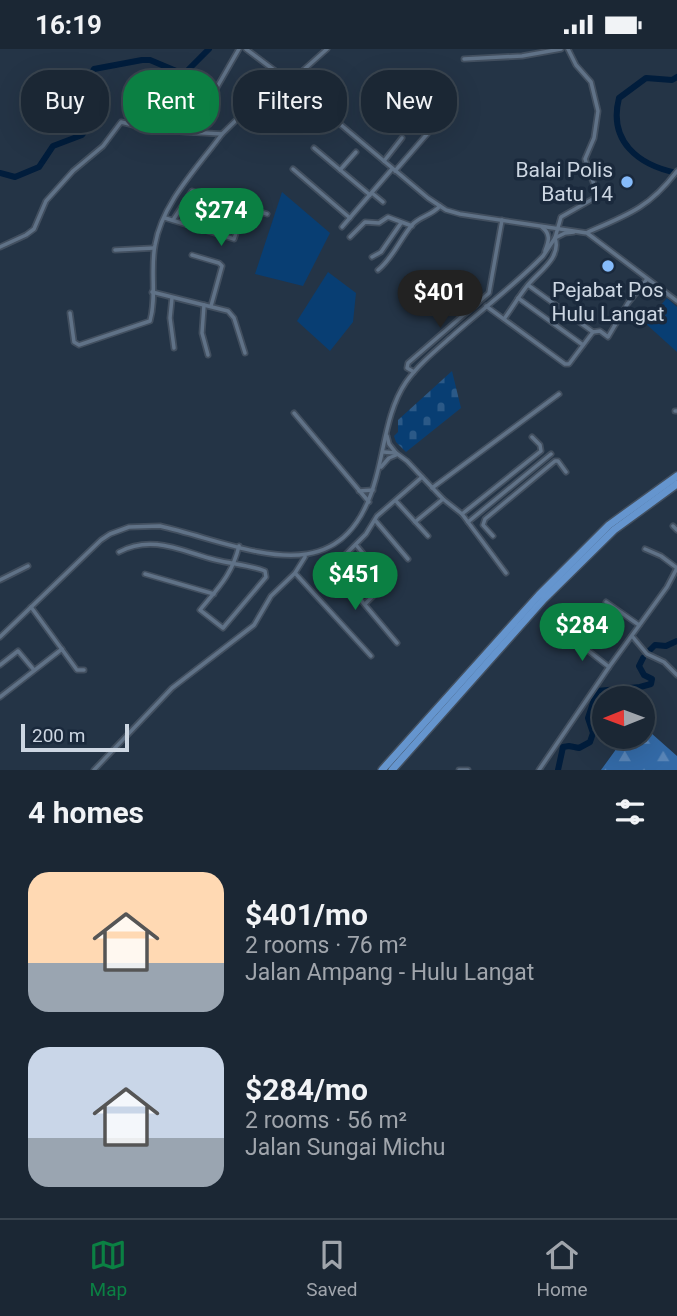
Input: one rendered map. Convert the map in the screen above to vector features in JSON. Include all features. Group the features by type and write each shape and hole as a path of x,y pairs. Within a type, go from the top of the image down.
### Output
{"highway":[{"path":"392,770 544,599 614,530 677,476"},
{"path":"382,770 540,595 609,525 659,492 677,484"}],"street":[{"path":"219,84 239,49"},
{"path":"246,49 273,70"},
{"path":"303,70 327,49"},
{"path":"464,59 522,56 561,49"},
{"path":"504,320 518,298 553,256 557,247 555,238 561,217 598,196 585,159 594,138 598,111 591,82 576,65 568,49"},
{"path":"0,247 34,229 46,201 73,171 103,146 123,122"},
{"path":"70,313 74,342 79,345 149,323 152,314 154,247 159,227 176,196 233,123"},
{"path":"347,130 440,206 460,214 587,233 677,301"},
{"path":"208,133 222,134"},
{"path":"342,227 428,133"},
{"path":"384,161 402,138"},
{"path":"314,148 383,202"},
{"path":"340,170 356,152"},
{"path":"293,169 350,218"},
{"path":"0,637 95,545 121,529 146,524 160,526 283,556 305,556 324,551 343,539 356,526 369,502 398,395 414,372 543,256 555,238 572,232 587,233 637,210 664,189 677,171"},
{"path":"173,220 192,191 267,214"},
{"path":"378,270 390,258 412,226 433,214 440,206"},
{"path":"165,218 235,239 245,207"},
{"path":"350,237 366,221 379,223 388,217 412,226"},
{"path":"414,372 407,368 408,363 489,293 502,220"},
{"path":"372,257 381,252 401,223"},
{"path":"540,225 549,238 543,256"},
{"path":"116,250 154,247"},
{"path":"192,255 222,266 211,306"},
{"path":"528,285 593,332 600,331 608,337 628,303 647,279"},
{"path":"152,292 211,306 232,314 246,353"},
{"path":"172,297 173,348"},
{"path":"518,298 583,345"},
{"path":"204,305 202,333 208,355"},
{"path":"486,306 565,364 569,364 593,332"},
{"path":"432,488 559,394"},
{"path":"294,413 369,502"},
{"path":"387,434 389,444 397,454 462,514 506,573"},
{"path":"462,514 541,451 540,445 532,437"},
{"path":"383,452 397,454"},
{"path":"379,471 389,458 397,454"},
{"path":"468,522 551,454"},
{"path":"493,536 483,521 555,461 558,461 566,472"},
{"path":"397,643 333,567 366,534 375,520 422,477"},
{"path":"515,484 520,490"},
{"path":"359,491 373,489"},
{"path":"415,522 443,499"},
{"path":"396,500 428,536"},
{"path":"375,520 408,559"},
{"path":"119,552 133,544 151,544 234,565 263,569 266,577 225,628 200,610 234,565 239,546"},
{"path":"356,545 387,582 365,604"},
{"path":"539,770 667,587 677,568 661,556 645,549"},
{"path":"94,770 172,688 254,625 271,596 296,572 305,556"},
{"path":"0,580 28,565"},
{"path":"296,572 371,656"},
{"path":"145,574 214,594"},
{"path":"606,602 639,625"},
{"path":"31,607 77,670 85,670"},
{"path":"631,636 647,655 664,662 677,674"},
{"path":"572,638 609,667"},
{"path":"0,697 62,649"},
{"path":"0,665 18,651 34,670"},
{"path":"459,770 468,770"}],"green space":[{"path":"282,192 330,233 303,286 255,274"},
{"path":"328,272 356,293 353,322 330,351 297,321"},
{"path":"667,298 677,307 677,352 645,323"},
{"path":"452,371 461,408 406,452 394,436 398,432 398,420"},
{"path":"655,737 677,756 677,770 601,770 616,749 655,749"}],"waterway":[{"path":"0,173 15,177 39,167 53,146 82,135 90,125 90,114 100,100 97,82 89,78 94,69 150,60 185,73 209,49"},
{"path":"677,77 672,80 646,78 619,98 617,113 618,127 629,149 650,164 677,173"},
{"path":"649,651 655,645 666,646 677,641"},
{"path":"558,770 563,747 579,748 590,742 593,733 588,718 597,691 651,684 652,679 644,675 639,666 643,658"}],"place":[{"name":"Balai Polis Batu 14","path":"627,182"},
{"name":"Pejabat Pos Hulu Langat","path":"608,266"}]}
